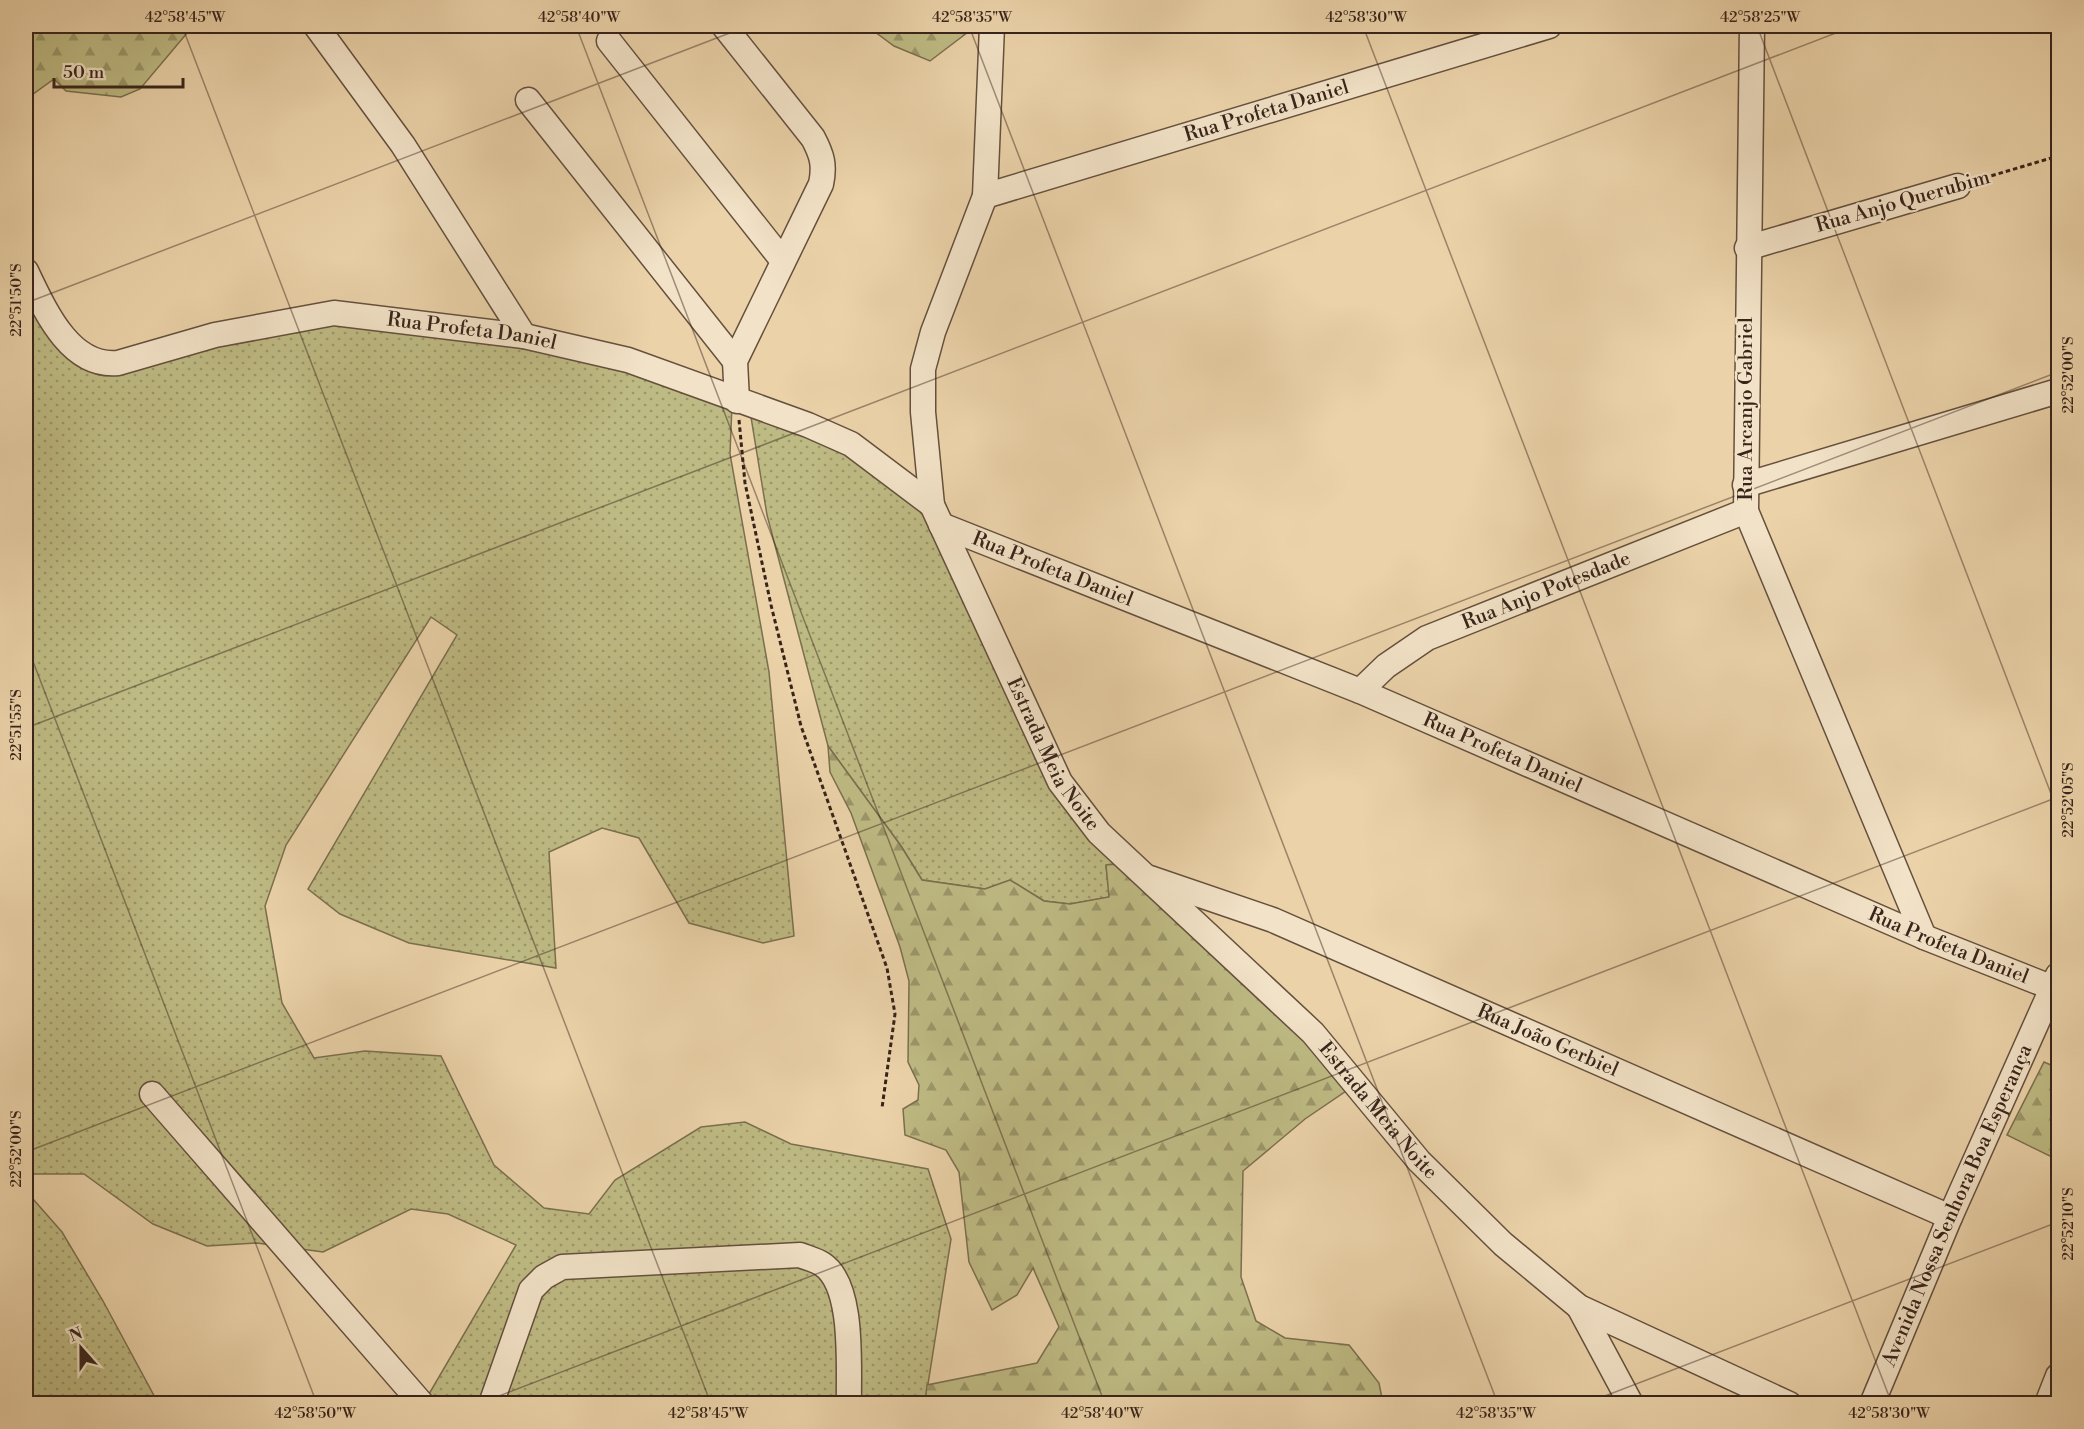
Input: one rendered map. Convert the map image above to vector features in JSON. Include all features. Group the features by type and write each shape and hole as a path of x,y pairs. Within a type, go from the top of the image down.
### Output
{"street":[{"path":"316,26 403,145 524,336"},
{"path":"724,26 813,138 821,153 825,168 821,184 735,361 737,401"},
{"name":"Estrada Meia Noite","path":"992,26 985,195 948,287 923,369 923,412 937,515 1060,782 1099,833 1313,1032 1419,1161 1503,1244 1579,1307 1789,1404"},
{"name":"Rua Profeta Daniel","path":"985,195 1549,26"},
{"name":"Rua Arcanjo Gabriel","path":"1752,26 1747,248 1746,511 1924,937"},
{"path":"609,41 783,261"},
{"path":"528,100 735,361"},
{"name":"Rua Anjo Querubim","path":"1747,248 1958,186"},
{"name":"Rua Profeta Daniel","path":"26,272 58,329 87,359 106,364 268,324 334,313 524,336 628,360 808,425 851,444 937,515 1360,691 1924,937 2057,984"},
{"path":"1745,485 2058,391"},
{"name":"Rua Anjo Potesdade","path":"1360,691 1386,666 1427,638 1746,511"},
{"name":"Rua João Gerbiel","path":"1142,875 1273,921 1950,1217"},
{"path":"1204,932 1225,903"},
{"name":"Avenida Nossa Senhora Boa Esperança","path":"1872,1404 1950,1217 2057,984"},
{"path":"152,1094 422,1404"},
{"path":"491,1404 531,1290 544,1277 562,1267 800,1255 823,1264 836,1281 845,1305 849,1404"},
{"name":"Estrada Meia Noite","path":"1579,1307 1631,1404"},
{"path":"2047,1404 2058,1376"}],"path":[{"name":"Rua Anjo Querubim","path":"1958,186 2058,156"},
{"path":"737,401 745,483 771,605 801,726 887,968 895,1014 882,1107"}],"green space":[{"path":"26,26 193,26 140,89 121,97 66,91 54,79 32,95 30,123 26,134"},
{"path":"867,26 976,26 930,61 894,46"},
{"path":"26,277 85,361 330,314 577,350 732,404 730,454 769,672 794,936 763,943 689,923 639,838 602,828 549,852 556,968 409,943 340,914 308,889 457,635 431,617 286,845 265,906 282,1003 314,1058 365,1051 441,1056 494,1165 544,1208 589,1214 615,1180 701,1127 745,1122 791,1144 928,1169 951,1239 925,1403 436,1403 429,1394 516,1245 448,1214 411,1209 323,1252 257,1243 207,1246 153,1224 84,1174 26,1174"},
{"path":"750,411 853,451 930,510 1064,798 1121,863 1106,866 1110,897 1070,904 1044,901 1010,880 985,889 922,880 901,846 828,746 767,515"},
{"path":"828,746 901,846 922,880 985,889 1010,880 1044,901 1070,904 1109,897 1106,865 1121,863 1286,1011 1349,1089 1305,1119 1243,1171 1241,1277 1256,1321 1285,1338 1349,1345 1379,1383 1383,1403 925,1403 927,1385 1037,1363 1059,1327 1033,1268 1017,1295 992,1310 969,1262 959,1172 946,1150 905,1135 903,1109 918,1100 919,1085 908,1062 909,981 900,947 851,813 830,772"},
{"path":"2044,1062 2058,1068 2058,1160 2007,1135"},
{"path":"26,1191 62,1232 103,1301 158,1403 36,1403 26,1391"}]}
